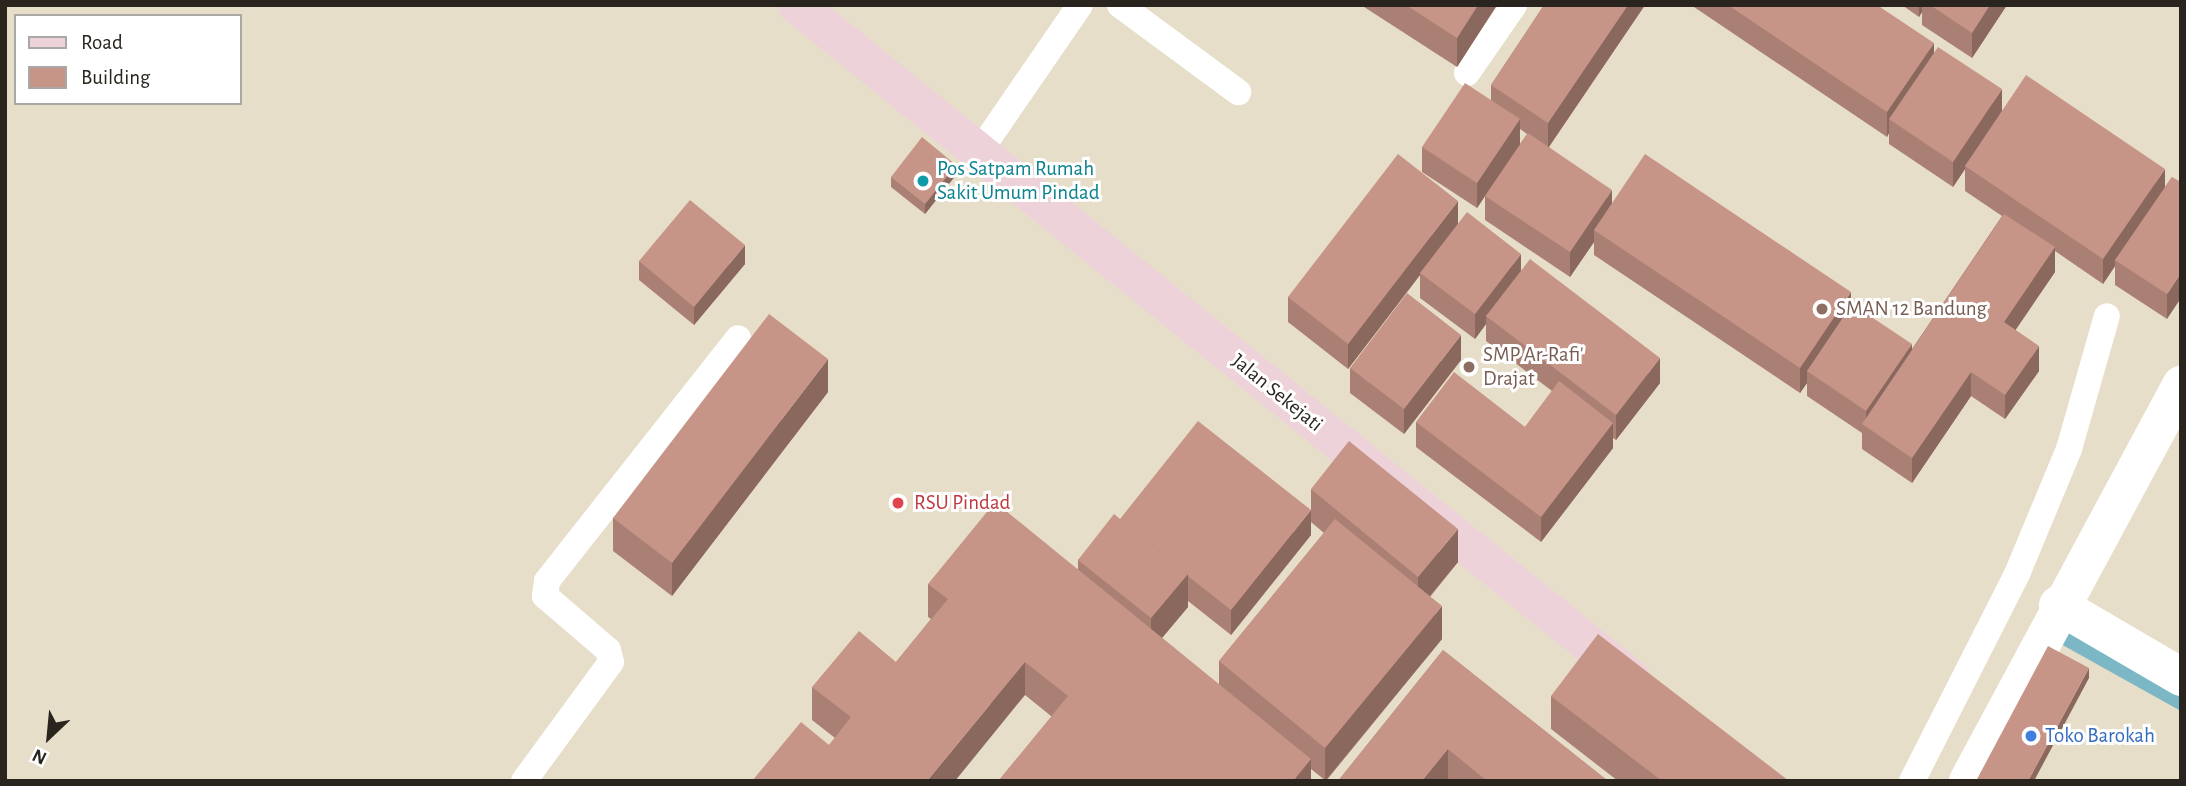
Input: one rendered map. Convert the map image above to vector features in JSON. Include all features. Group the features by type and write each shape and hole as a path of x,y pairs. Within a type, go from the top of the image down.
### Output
{"street":[{"name":"Jalan Sekejati","path":"797,5 1660,702"},
{"path":"1968,781 2058,605 2181,386"},
{"path":"2058,605 2181,677"}],"lane":[{"path":"979,152 1080,5"},
{"path":"1120,5 1238,92"},
{"path":"1467,73 1514,5"},
{"path":"1912,781 2017,574 2068,449 2107,316"},
{"path":"524,781 611,662 608,650 545,596 547,581 738,338"}],"building":[{"path":"1406,5 1478,5 1457,38"},
{"path":"1544,5 1628,5 1548,123 1491,85"},
{"path":"1728,5 1877,5 1934,43 1887,112"},
{"path":"1930,5 1990,5 1972,33"},
{"path":"1938,47 2002,89 1953,162 1889,119"},
{"path":"2026,75 2165,169 2103,259 1965,166"},
{"path":"1465,83 1520,119 1477,183 1422,147"},
{"path":"1528,133 1612,190 1570,252 1485,196"},
{"name":"Pos Satpam Rumah Sakit Umum Pindad","path":"922,137 956,165 925,204 891,177"},
{"path":"1398,154 1458,201 1348,344 1288,297"},
{"path":"1645,154 1851,292 1800,368 1594,230"},
{"path":"2172,177 2181,182 2181,273 2167,294 2115,260"},
{"path":"690,200 745,245 694,307 639,261"},
{"path":"1467,212 1521,254 1475,314 1420,273"},
{"path":"2004,214 2055,247 2004,322 2039,346 2005,395 1971,372 1912,458 1862,424"},
{"path":"1530,259 1660,358 1616,415 1486,316"},
{"path":"1407,293 1461,335 1404,409 1350,368"},
{"path":"1852,304 1912,344 1866,411 1807,371"},
{"path":"769,314 828,359 672,563 613,518"},
{"path":"1454,372 1525,427 1559,381 1613,423 1541,517 1416,422"},
{"path":"1198,421 1311,510 1231,610 1120,519"},
{"path":"1349,441 1458,529 1418,577 1311,489"},
{"path":"995,502 1311,759 1293,781 998,781 1068,696 1025,662 927,781 752,781 801,722 829,745 851,717 812,687 859,631 896,662 948,599 928,584"},
{"path":"1114,514 1188,574 1151,618 1078,560"},
{"path":"1335,519 1442,606 1325,748 1219,661"},
{"path":"1598,634 1789,781 1662,781 1551,696"},
{"path":"2048,646 2089,668 2028,781 1976,781"},
{"path":"1443,650 1608,781 1487,781 1448,749 1422,781 1338,781"}],"waterway":[{"path":"2057,634 2181,703"}],"place":[{"name":"Pos Satpam Rumah Sakit Umum Pindad","path":"923,181"},
{"name":"SMAN 12 Bandung","path":"1822,309"},
{"name":"SMP Ar-Rafi' Drajat","path":"1469,367"},
{"name":"RSU Pindad","path":"898,503"},
{"name":"Toko Barokah","path":"2031,736"}]}
